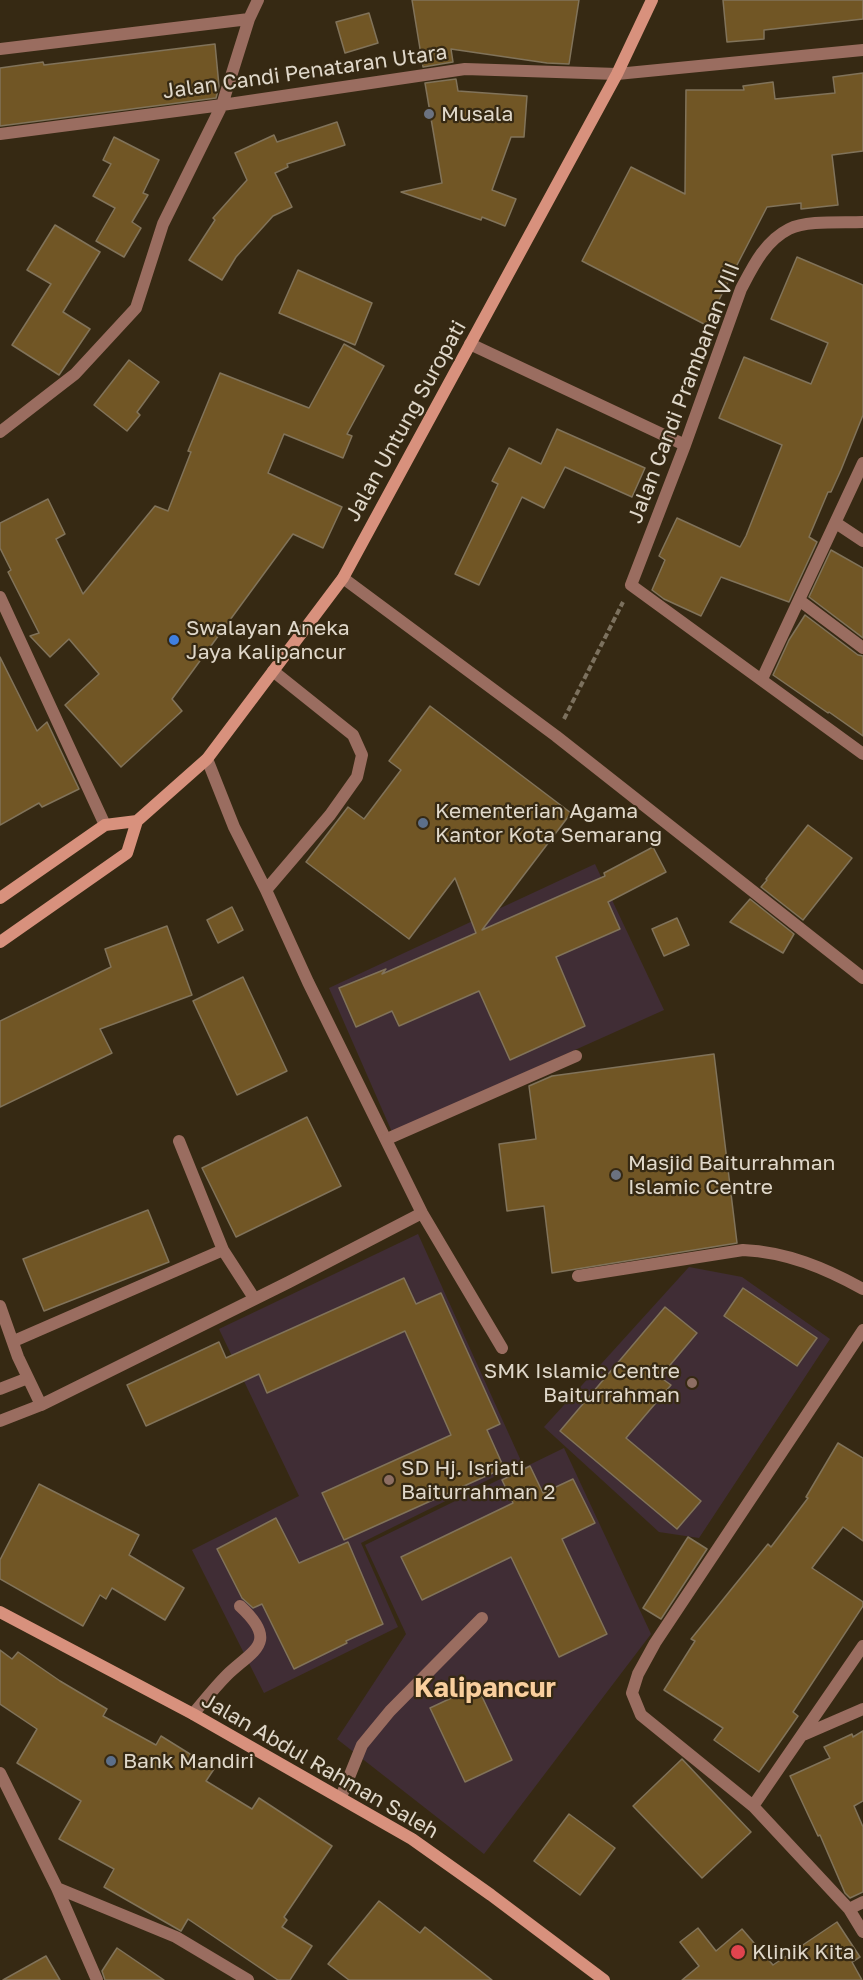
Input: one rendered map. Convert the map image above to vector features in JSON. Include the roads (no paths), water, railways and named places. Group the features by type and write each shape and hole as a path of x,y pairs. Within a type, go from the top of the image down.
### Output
{"main road":[{"name":"Jalan Untung Suropati","path":"137,821 207,759 343,578 617,74 652,0"},
{"path":"0,898 105,825 137,821 127,853 0,942"},
{"name":"Jalan Abdul Rahman Saleh","path":"0,1612 193,1714 412,1839 491,1894 604,1980"}],"street":[{"path":"0,432 75,374 136,308 163,224 222,105 249,19 258,0"},
{"path":"0,50 249,19"},
{"name":"Jalan Candi Penataran Utara","path":"0,134 222,105 465,69 617,74 863,50"},
{"name":"Jalan Candi Prambanan VIII","path":"762,679 631,585 685,445 741,289 753,265 769,243 791,228 812,224 863,222"},
{"path":"470,344 685,445"},
{"path":"863,463 858,485 836,522 762,679 863,754"},
{"path":"836,522 863,541"},
{"path":"343,578 556,736 863,978"},
{"path":"0,597 105,825"},
{"path":"799,600 863,648"},
{"path":"266,890 330,814 357,777 362,755 353,735 273,671"},
{"path":"207,759 234,826 422,1213 502,1348"},
{"path":"387,1139 576,1056"},
{"path":"179,1140 223,1250 254,1298"},
{"path":"0,1421 41,1404 422,1213"},
{"path":"14,1341 223,1250"},
{"path":"578,1276 743,1250 769,1251 817,1266 863,1289"},
{"path":"0,1306 18,1357 41,1404"},
{"path":"863,1330 655,1643 638,1674 632,1693 641,1715 753,1806 849,1909 863,1932"},
{"path":"0,1389 28,1378"},
{"path":"193,1714 228,1674 255,1652 259,1643 255,1623 240,1606"},
{"path":"341,1797 362,1744 390,1711 482,1618"},
{"path":"753,1806 863,1646"},
{"path":"802,1735 863,1709"},
{"path":"0,1773 57,1888 97,1980"},
{"path":"57,1888 176,1937 248,1980"},
{"path":"849,1909 863,1902"}],"place":[{"name":"Musala","path":"429,114"},
{"name":"Swalayan Aneka Jaya Kalipancur","path":"174,640"},
{"name":"Kementerian Agama Kantor Kota Semarang","path":"423,823"},
{"name":"Masjid Baiturrahman Islamic Centre","path":"616,1175"},
{"name":"SMK Islamic Centre Baiturrahman","path":"692,1383"},
{"name":"SD Hj. Isriati Baiturrahman 2","path":"389,1480"},
{"name":"Bank Mandiri","path":"111,1761"},
{"name":"Klinik Kita","path":"738,1952"}],"district":[{"name":"Kalipancur","path":"485,1688"}]}
